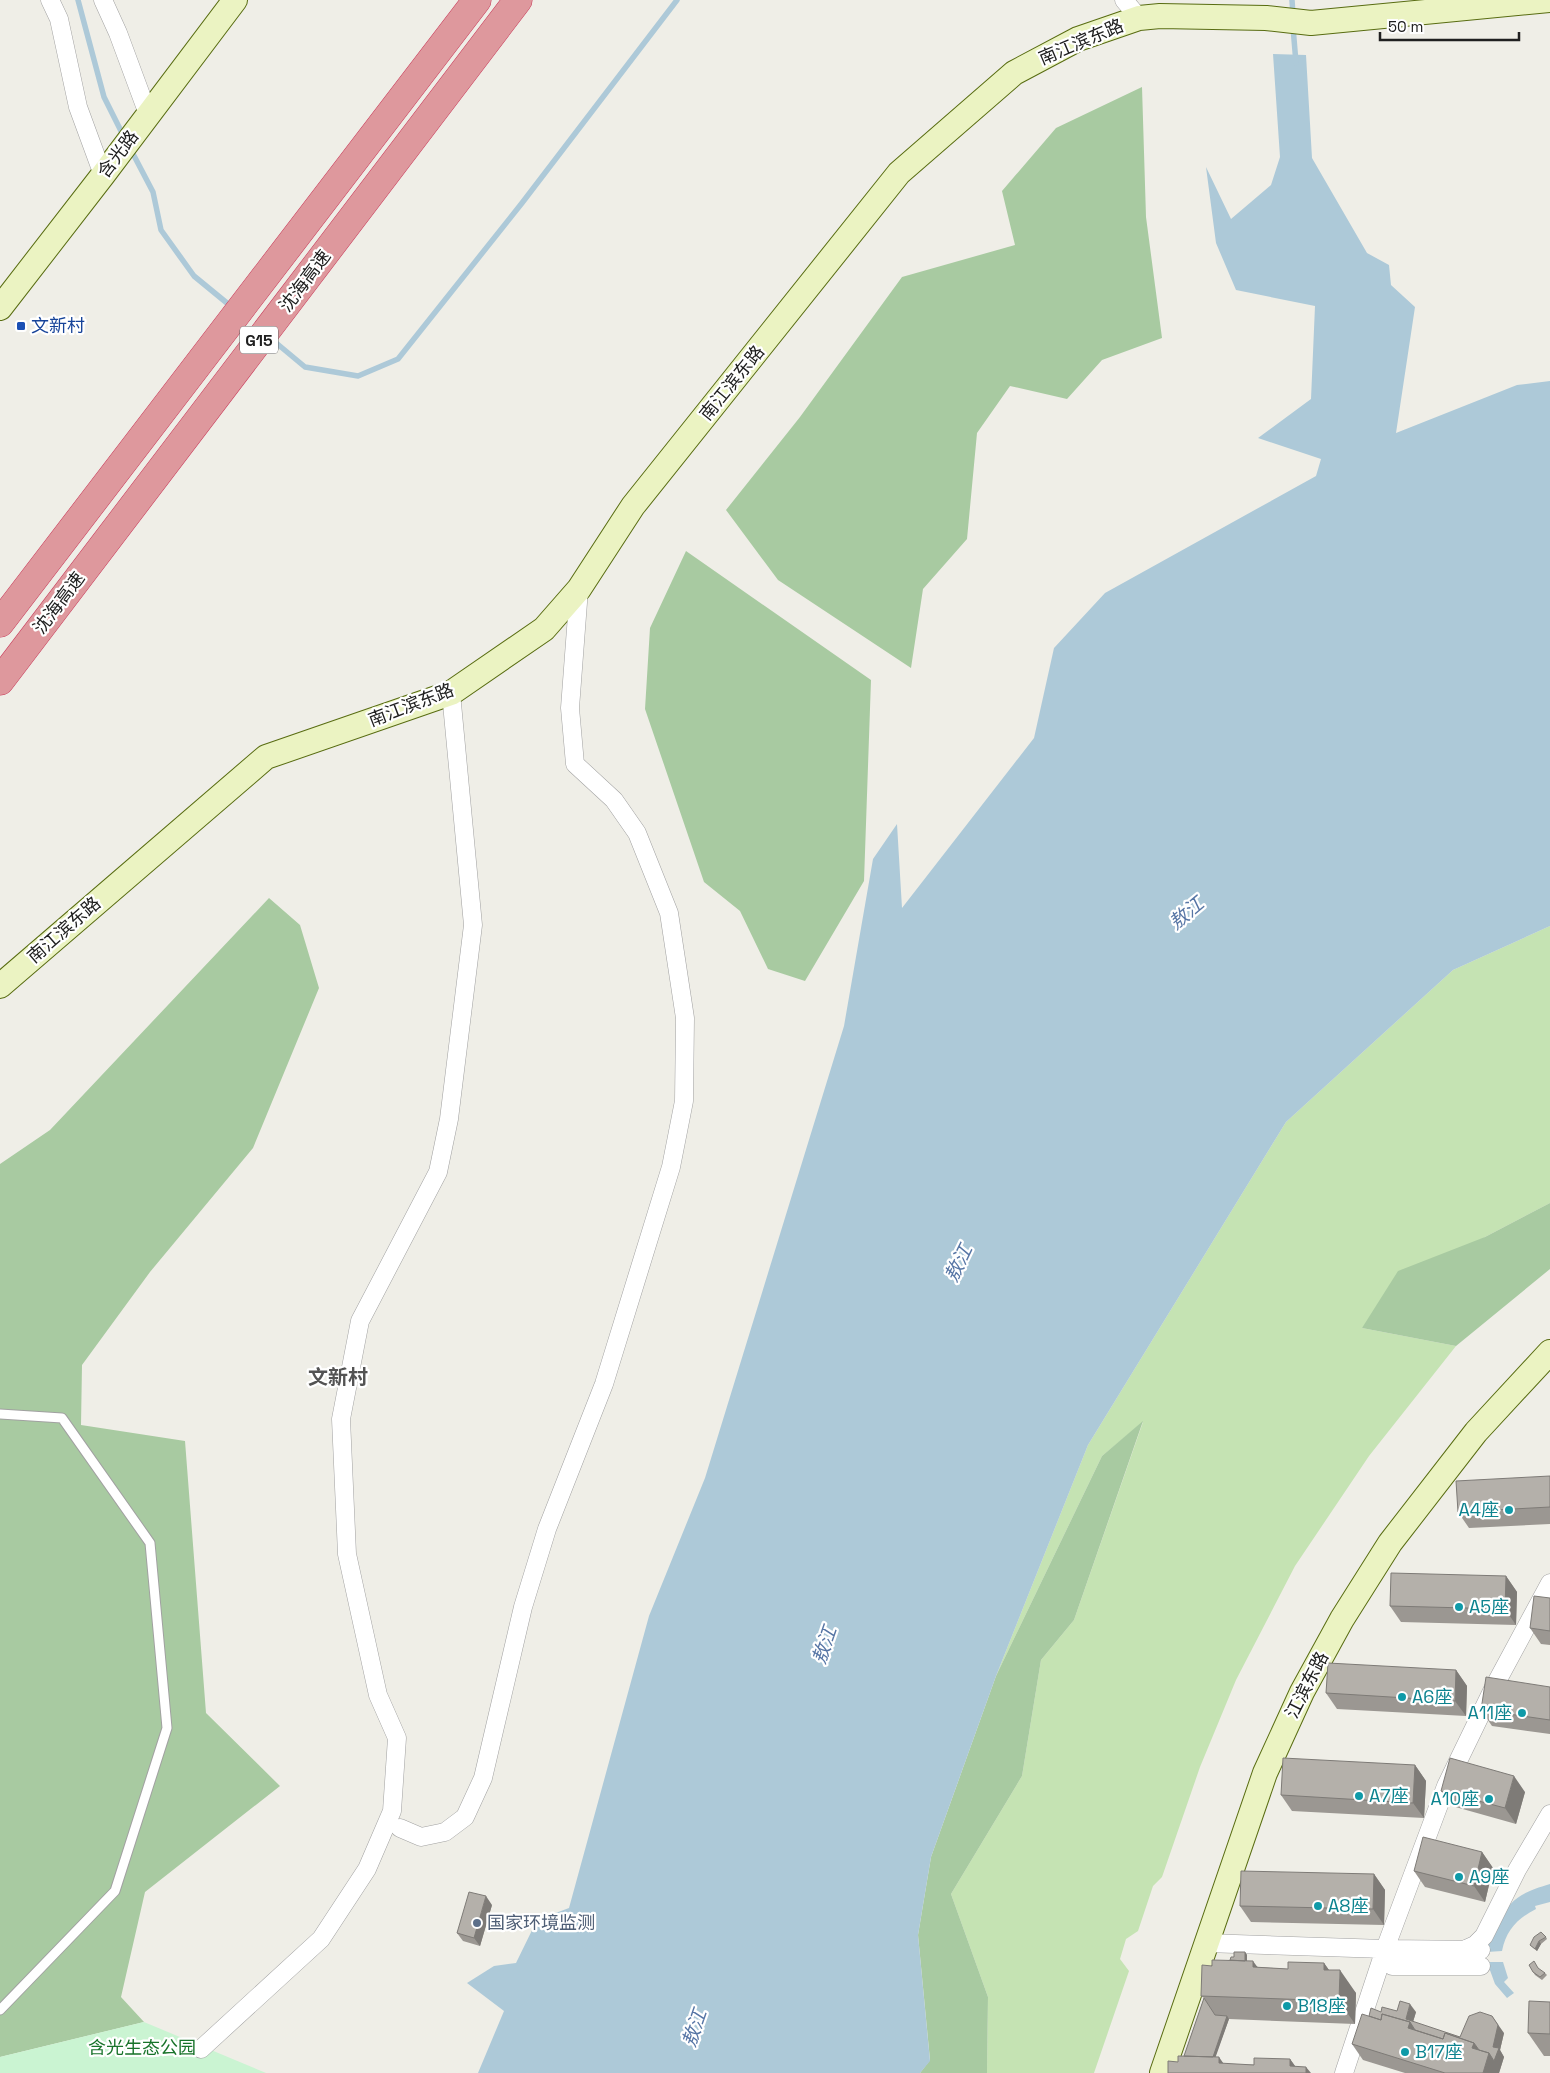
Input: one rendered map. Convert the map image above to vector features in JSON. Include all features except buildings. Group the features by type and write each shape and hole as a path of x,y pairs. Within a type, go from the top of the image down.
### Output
{"highway":[{"name":"沈海高速","path":"0,623 477,0"},
{"name":"沈海高速","path":"0,681 518,0"}],"main road":[{"name":"含光路","path":"0,308 235,0"},
{"name":"南江滨东路","path":"0,986 266,757 451,693 544,629 579,589 633,506 899,173 1014,73 1078,39 1139,18 1160,16 1266,18 1310,23 1550,0"},
{"name":"江滨东路","path":"1162,2073 1265,1773 1302,1692 1342,1619 1390,1543 1470,1440 1550,1352"}],"street":[{"path":"50,0 59,19 78,107 107,169"},
{"path":"103,0 118,33 146,118"},
{"path":"1124,0 1139,18"},
{"path":"400,1828 420,1836 444,1832 465,1817 483,1778 523,1607 546,1529 604,1384 671,1167 684,1101 685,1018 669,913 637,833 614,800 575,764 570,708 579,589"},
{"path":"201,2049 321,1939 367,1869 392,1811 397,1738 378,1695 347,1554 342,1419 360,1320 438,1172 449,1119 473,925 451,693"},
{"path":"1344,2073 1446,1786 1500,1677 1550,1583"},
{"path":"1385,1960 1463,1950 1475,1945 1484,1936 1517,1870 1550,1814"},
{"path":"1206,1943 1385,1960 1481,1958 1463,1950"},
{"path":"1375,2018 1385,1960"}],"lane":[{"path":"0,1414 62,1418 150,1543 167,1728 115,1891 0,2010"}],"green space":[{"path":"1142,87 1146,217 1162,338 1102,360 1067,399 1010,386 977,433 967,539 923,589 911,668 778,580 726,510 800,417 902,277 1015,245 1002,191 1056,128"},
{"path":"686,551 871,680 864,881 805,981 768,969 740,911 704,882 645,709 650,628"},
{"path":"269,898 300,925 319,988 253,1148 150,1272 82,1365 81,1425 185,1441 206,1713 280,1786 145,1892 121,1997 144,2022 0,2057 0,1164 50,1130"},
{"path":"1550,926 1550,1203 1485,1237 1362,1328 1456,1346 1369,1456 1295,1566 1236,1680 1200,1767 1162,1877 1153,1886 1138,1931 1126,1939 1120,1959 1129,1971 1094,2073 987,2073 988,1997 951,1894 1022,1776 1041,1660 1074,1620 1143,1422 1102,1456 996,1676 1088,1445 1286,1122 1453,970"},
{"path":"1550,1203 1550,1269 1456,1346 1362,1328 1398,1271 1485,1237"},
{"path":"1143,1421 1074,1620 1041,1660 1022,1776 951,1894 988,1997 987,2073 920,2073 930,2060 918,1935 931,1857 996,1676 1102,1456"},
{"name":"含光生态公园","path":"144,2022 266,2073 0,2073 0,2057"}],"water":[{"name":"敖江","path":"1273,54 1306,55 1312,158 1367,253 1389,265 1391,285 1415,307 1396,433 1517,385 1550,381 1550,926 1453,970 1286,1122 1088,1445 996,1676 931,1857 918,1935 930,2061 920,2073 478,2073 504,2011 467,1983 494,1966 516,1963 537,1920 569,1908 649,1616 705,1478 844,1026 873,859 897,824 902,908 1034,738 1054,648 1105,593 1316,476 1321,459 1258,438 1311,399 1315,306 1236,290 1216,243 1206,167 1231,219 1271,185 1280,157"},
{"path":"1550,1884 1550,1902 1535,1906 1536,1909 1518,1921 1506,1937 1502,1951 1487,1952 1496,1926 1512,1903 1531,1890"},
{"path":"1487,1962 1503,1962 1508,1978 1504,1982 1514,1993 1507,1998 1495,1984"}],"waterway":[{"path":"78,0 104,97 124,137"},
{"path":"269,337 305,367 358,376 398,359 522,203 677,0"},
{"path":"1292,0 1293,15"},
{"path":"1293,27 1296,63"},
{"path":"131,150 153,192 161,230 194,276 233,308"}],"place":[{"name":"文新村","path":"21,326"},
{"name":"A4座","path":"1509,1510"},
{"name":"A5座","path":"1459,1607"},
{"name":"A6座","path":"1402,1697"},
{"name":"A11座","path":"1522,1713"},
{"name":"A7座","path":"1359,1796"},
{"name":"A10座","path":"1489,1799"},
{"name":"A9座","path":"1459,1877"},
{"name":"A8座","path":"1318,1906"},
{"name":"国家环境监测","path":"477,1923"},
{"name":"B18座","path":"1287,2006"},
{"name":"B17座","path":"1405,2052"}],"district":[{"name":"文新村","path":"338,1377"}]}
